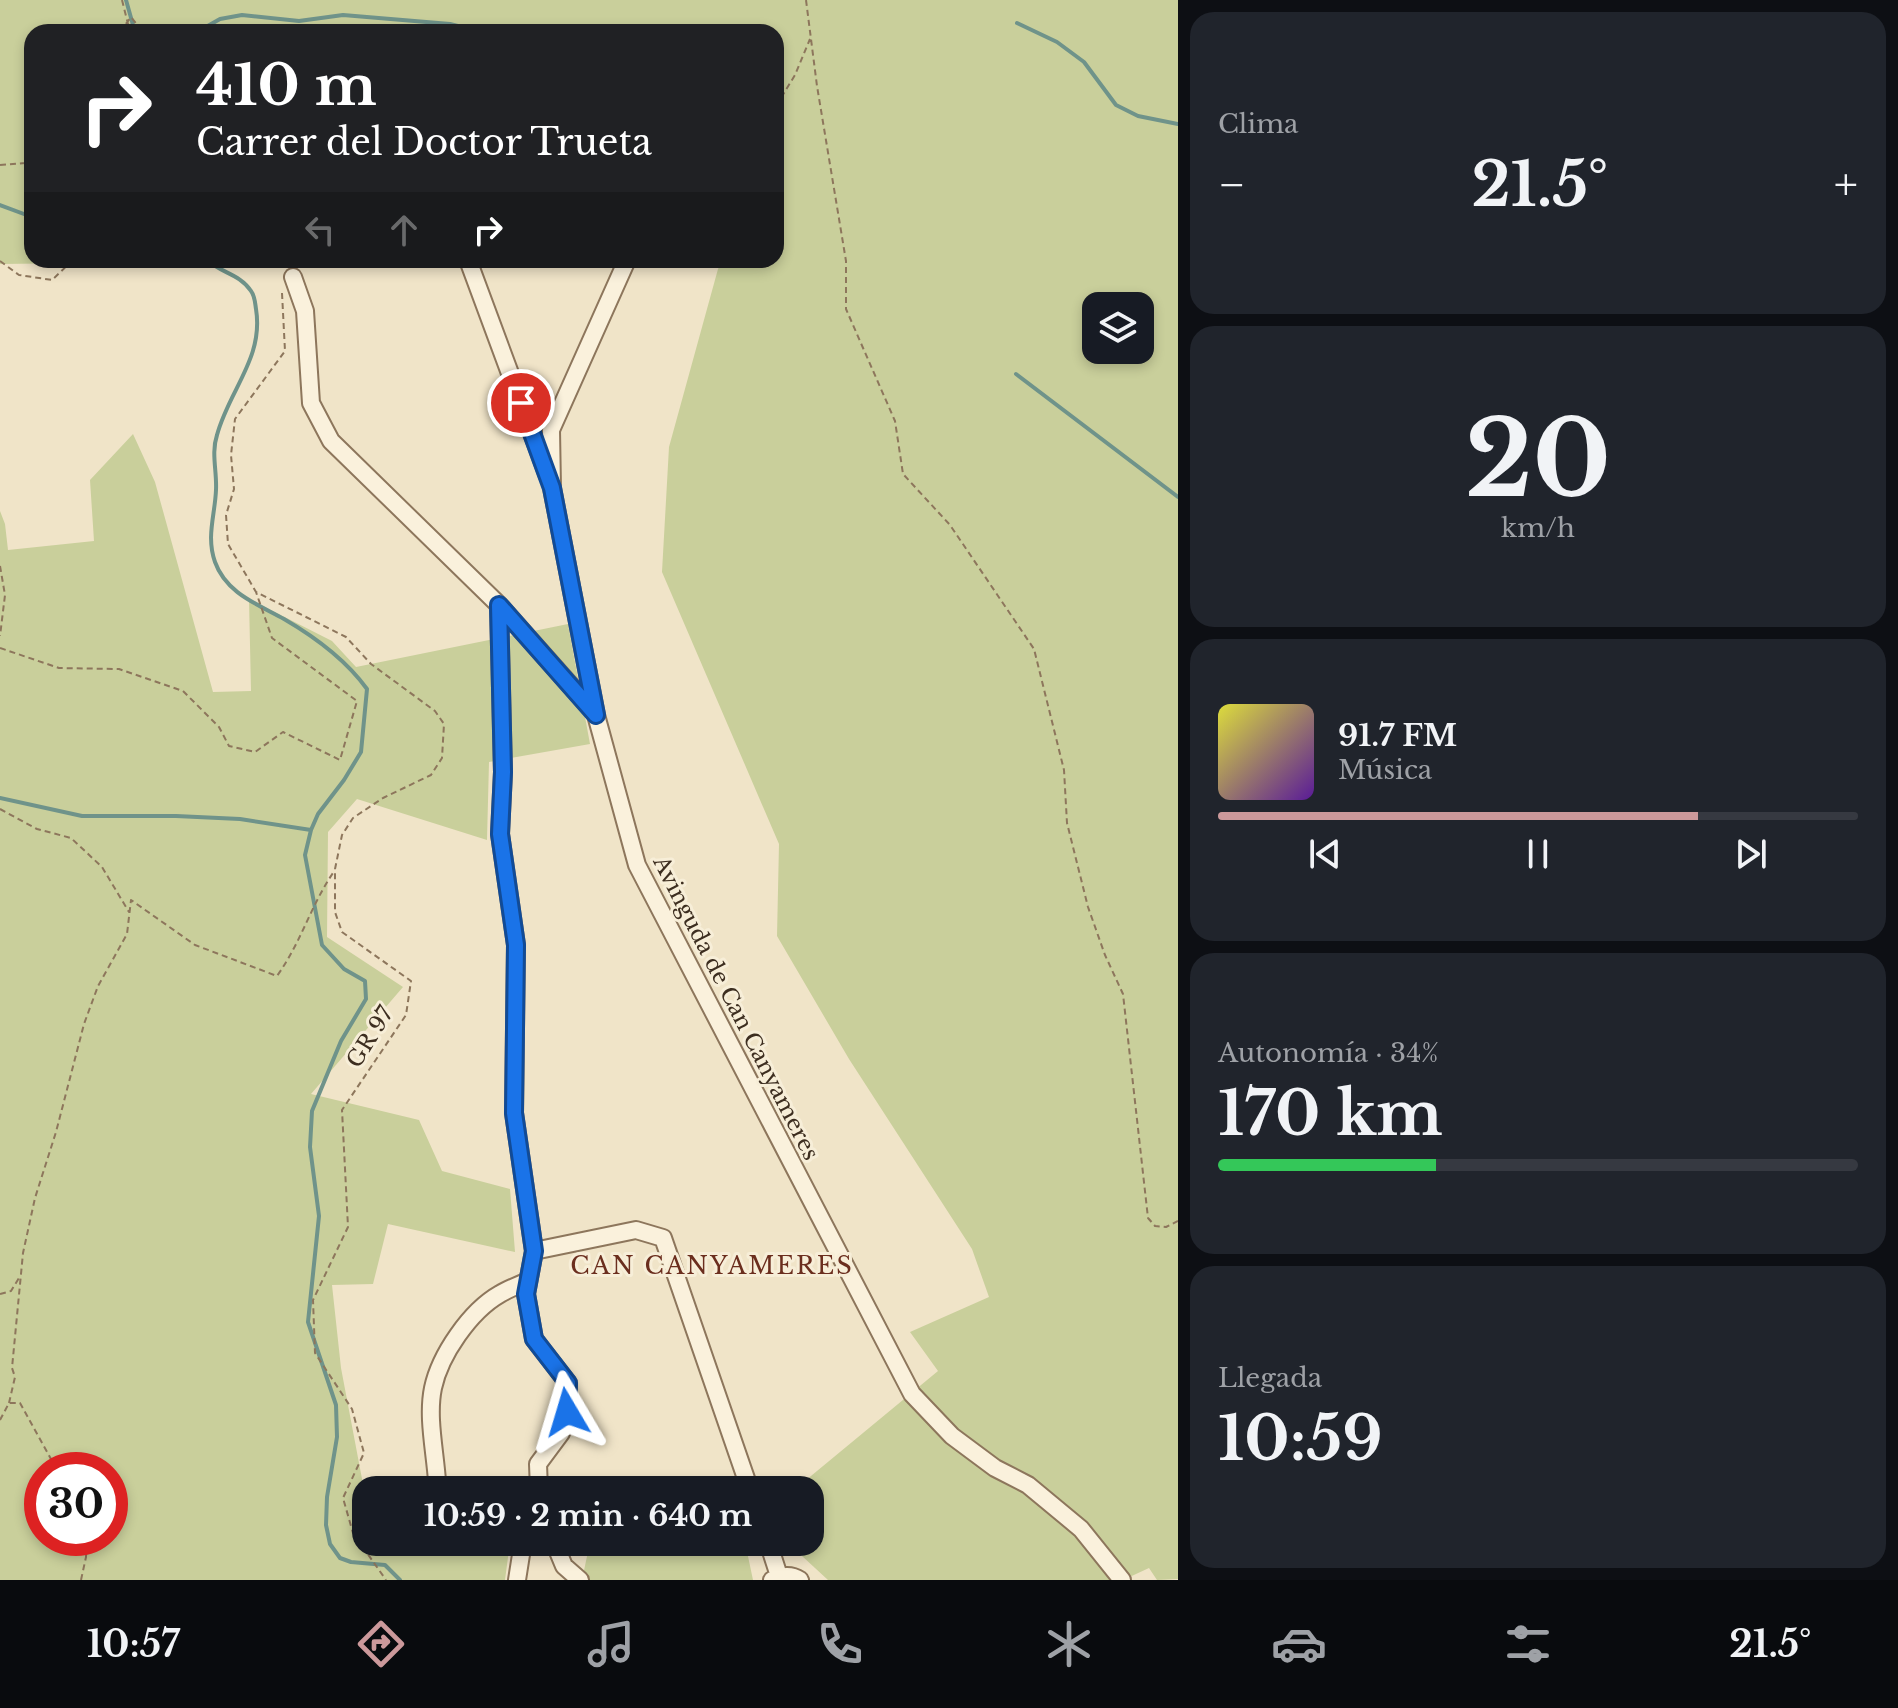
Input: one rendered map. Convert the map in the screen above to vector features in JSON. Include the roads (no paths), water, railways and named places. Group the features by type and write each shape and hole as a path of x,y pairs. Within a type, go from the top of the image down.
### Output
{"street":[{"path":"471,268 552,488"},
{"name":"Avinguda de Can Canyameres","path":"623,268 551,430 552,488 596,715 637,865 912,1394 952,1436 995,1468 1028,1485 1081,1529 1122,1580"},
{"path":"293,277 305,311 311,403 331,441 499,605 596,715"},
{"path":"499,605 503,772 500,834 516,945 514,1113 534,1251 526,1294 534,1339 568,1383 567,1412 561,1433 538,1464 538,1476"},
{"path":"534,1251 636,1230 663,1238 745,1476"},
{"path":"437,1476 433,1389 444,1354 461,1330 498,1294 528,1281"},
{"path":"517,1580 521,1556"},
{"path":"560,1556 564,1566 580,1580"},
{"path":"771,1556 776,1578 791,1575 800,1580"}],"waterway":[{"path":"126,0 133,24"},
{"path":"211,24 242,15 299,21 343,15 450,24"},
{"path":"1017,23 1057,42 1084,62 1116,105 1138,116 1178,124"},
{"path":"0,205 24,214"},
{"path":"218,268 247,285 251,291 257,327 250,359 222,419 215,442 216,490 211,535 215,562 235,590 318,641 350,668 367,689 361,752 318,814 305,855 322,945 344,969 365,981 366,999 341,1041 312,1111 310,1147 319,1216 308,1322 336,1405 337,1437 327,1497 326,1525 330,1544 340,1558 385,1565 400,1580"},
{"path":"1016,374 1178,497"},
{"path":"0,798 82,816 240,819 311,830"}],"district":[{"name":"CAN CANYAMERES","path":"712,1265"}]}
